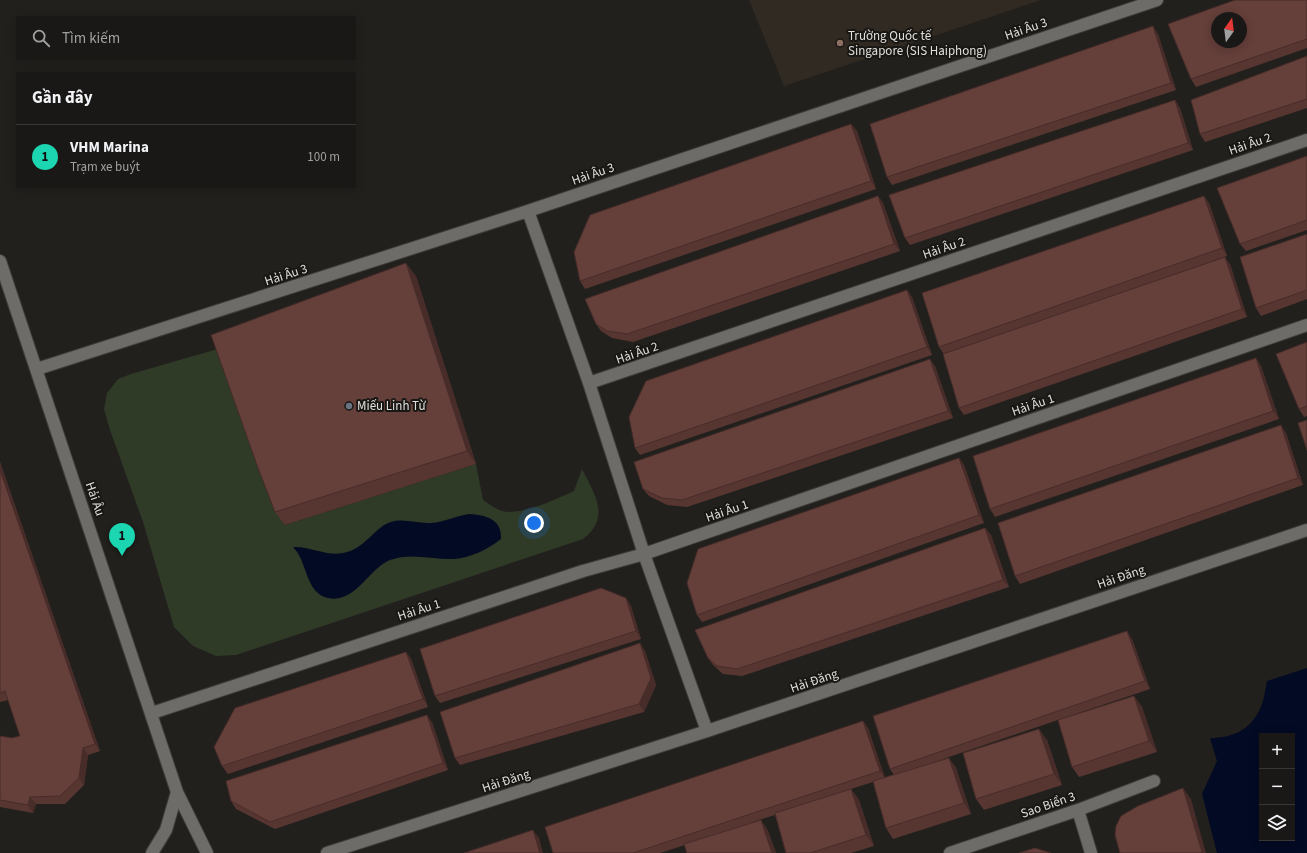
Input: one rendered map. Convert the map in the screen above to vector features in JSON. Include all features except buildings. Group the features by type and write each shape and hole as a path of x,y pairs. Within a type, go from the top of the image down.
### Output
{"lane":[{"name":"Hải Âu 3","path":"37,369 528,211 1157,0"},
{"name":"Hải Âu 2","path":"589,384 1307,140"},
{"path":"528,211 589,384 644,554 706,731"},
{"name":"Hải Âu","path":"0,261 152,713 177,792 207,853"},
{"name":"Hải Âu 1","path":"152,713 583,571 644,554 1307,326"},
{"name":"Hải Đăng","path":"327,853 706,731 1307,530"},
{"name":"Sao Biển 3","path":"950,853 1078,810 1154,781"},
{"path":"152,853 166,830 177,792"},
{"path":"1078,810 1092,853"}],"shaded area":[{"name":"Trường Quốc tế Singapore (SIS Haiphong)","path":"749,0 1041,0 784,86"}],"green space":[{"path":"221,348 285,525 476,464 483,500 499,510 510,512 538,506 574,491 582,469 592,488 598,506 598,514 592,531 583,539 236,655 216,656 193,646 174,627 143,522 104,409 107,393 118,379"}],"water":[{"path":"469,514 492,519 499,527 501,539 491,546 467,557 446,559 414,556 390,560 382,564 354,591 346,596 338,598 328,598 315,590 298,553 293,547 306,548 334,554 347,552 360,546 380,528 391,522 406,521 431,523"},
{"path":"1307,668 1307,853 1217,853 1202,794 1217,761 1210,738 1218,738 1233,734 1246,727 1256,716 1263,699 1267,681"}],"place":[{"name":"Trường Quốc tế Singapore (SIS Haiphong)","path":"840,43"},
{"name":"Miếu Linh Từ","path":"349,406"},
{"name":"VHM Marina","path":"122,556"}]}
